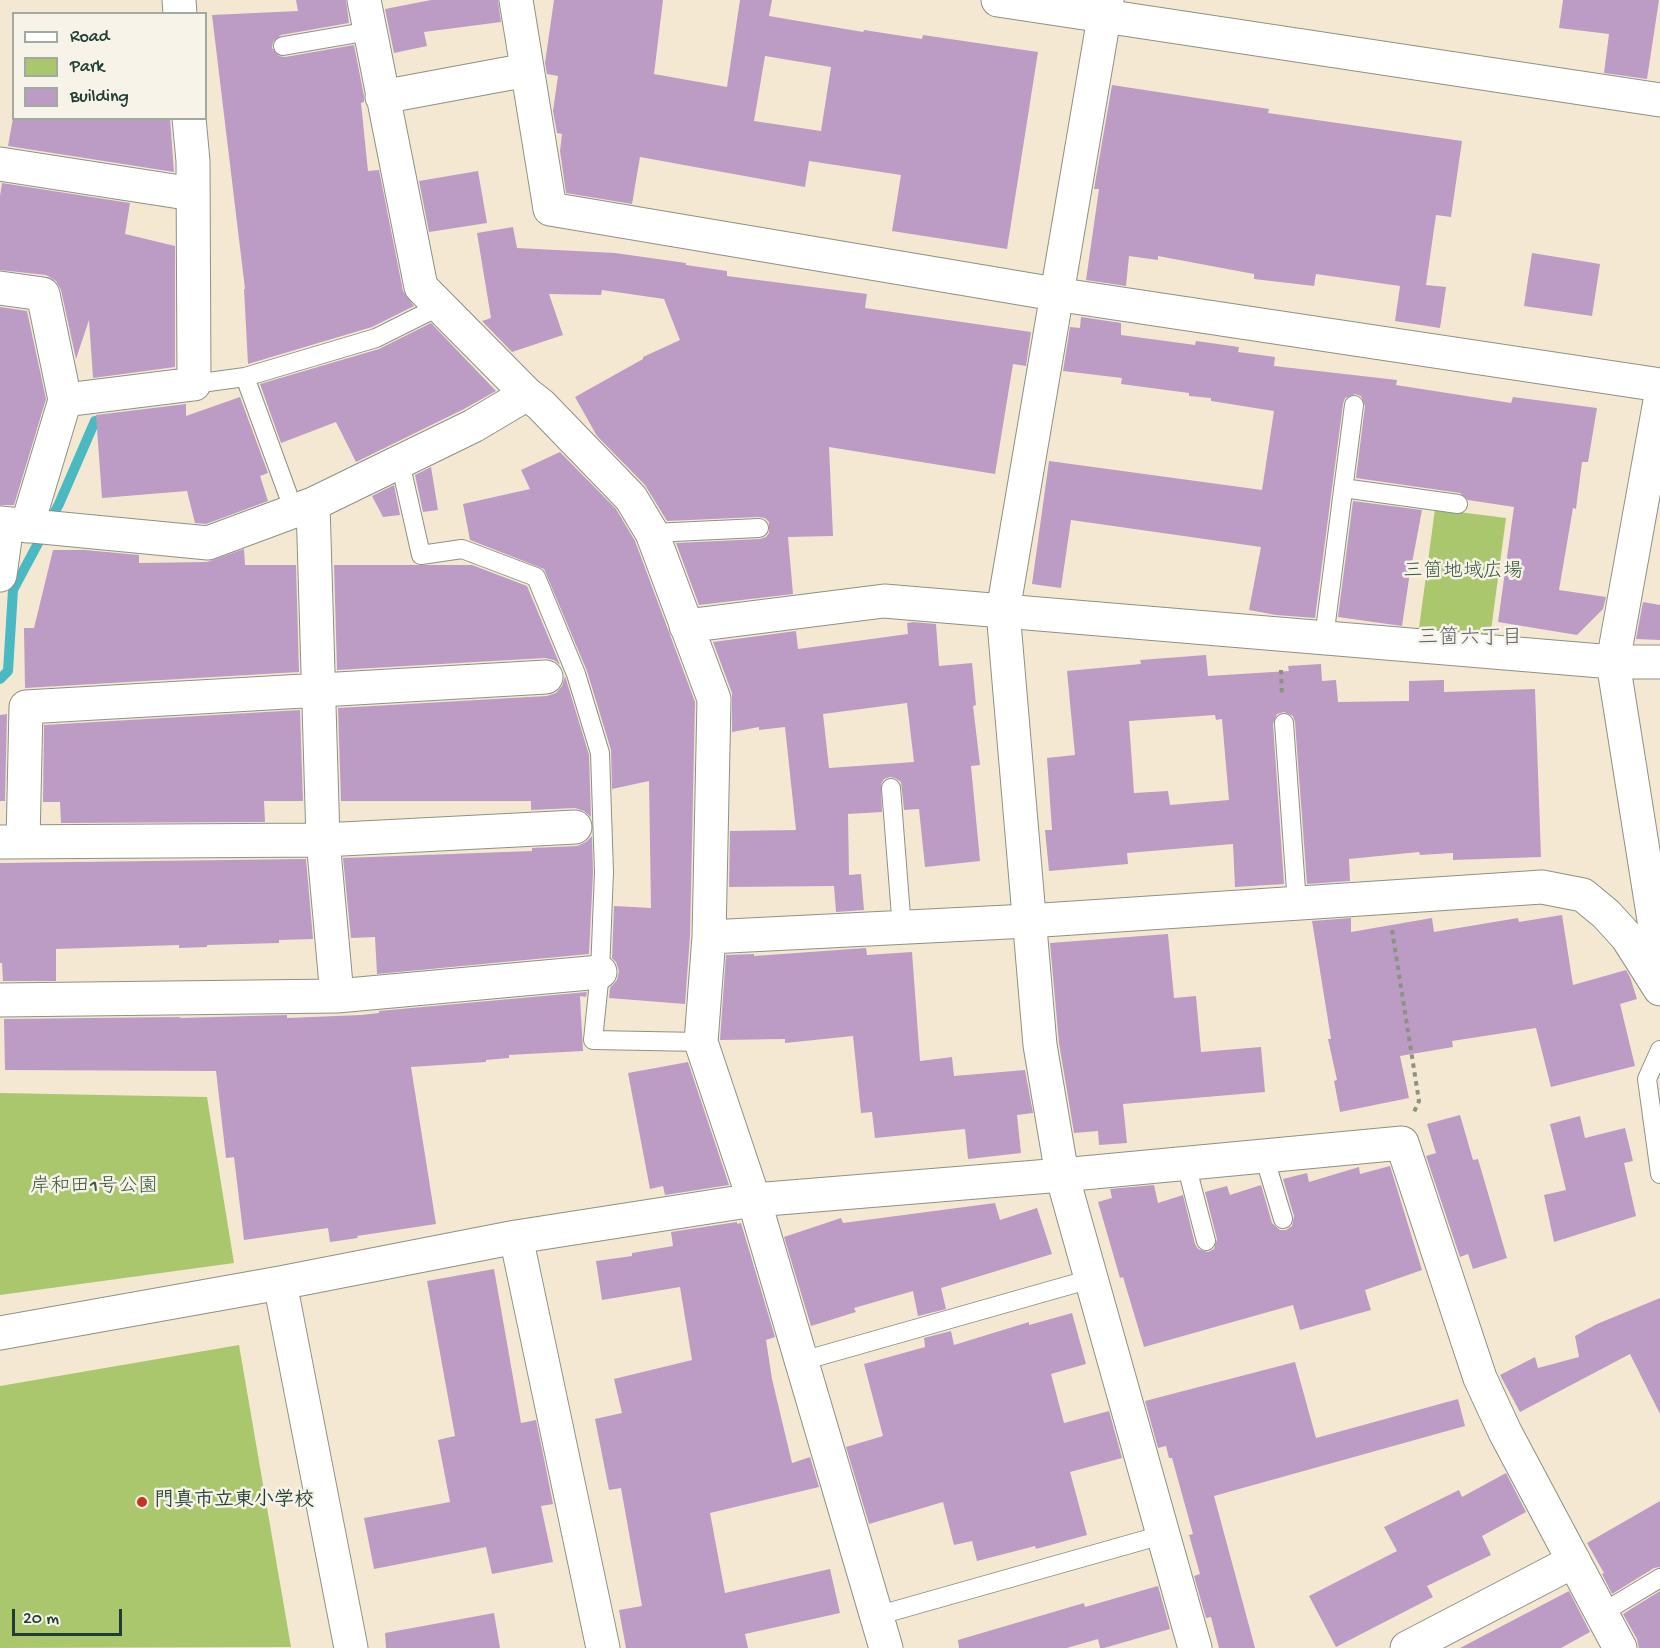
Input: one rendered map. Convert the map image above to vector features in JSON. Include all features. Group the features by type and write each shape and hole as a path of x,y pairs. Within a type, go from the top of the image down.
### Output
{"street":[{"path":"516,0 550,209 1055,294 1660,385"},
{"path":"998,0 1106,8 1660,100"},
{"path":"1106,8 1055,294 1003,610 1040,1045 1062,1175 1195,1648"},
{"path":"367,16 422,288 527,394 541,405 631,498 652,533 714,699 709,937 701,1042 754,1200 886,1648"},
{"path":"382,97 527,70"},
{"path":"65,400 194,384 193,160 189,120"},
{"path":"0,164 193,194"},
{"path":"0,288 44,294 65,400 11,524 0,575"},
{"path":"11,524 208,543 304,507 473,426 527,394"},
{"path":"1660,401 1613,662 1660,958"},
{"path":"304,507 320,689 323,840 337,996"},
{"path":"686,626 884,602 1613,662 1660,662"},
{"path":"546,677 26,707 12,842 323,840 575,827"},
{"path":"709,937 902,929 1542,887 1583,895 1606,914 1627,937 1660,989"},
{"path":"0,1000 337,996 600,972"},
{"path":"0,1333 280,1283 516,1237 754,1200 1062,1175 1402,1143 1480,1377 1505,1432 1620,1648"},
{"path":"516,1237 603,1648"},
{"path":"280,1283 351,1648"},
{"path":"1407,1648 1574,1561"}],"lane":[{"path":"283,46 367,16"},
{"path":"194,384 245,377 376,339 440,306"},
{"path":"245,377 304,507"},
{"path":"1324,638 1353,405"},
{"path":"400,462 421,555 462,549 536,577 576,674 600,753 604,872 600,972 593,1040 701,1042"},
{"path":"1344,489 1458,504"},
{"path":"652,533 759,528"},
{"path":"1284,723 1297,904"},
{"path":"891,788 902,929"},
{"path":"1660,1050 1647,1079 1660,1174"},
{"path":"1264,1156 1283,1219"},
{"path":"1186,1164 1206,1241"},
{"path":"801,1360 1091,1279"},
{"path":"876,1616 1162,1535"},
{"path":"1602,1612 1660,1578"}],"path":[{"path":"1278,634 1284,723"},
{"path":"1388,898 1419,1101 1402,1143"}],"green space":[{"name":"三箇地域広場","path":"1435,509 1506,518 1490,638 1419,628"},
{"name":"岸和田1号公園","path":"0,1093 207,1097 234,1263 0,1295"},
{"name":"門真市立東小学校","path":"239,1345 291,1647 0,1648 0,1386"}],"building":[{"path":"296,0 346,0 349,23 281,35 273,42 272,48 279,56 285,57 354,45 364,96 364,102 361,103 368,171 379,170 403,291 414,306 372,327 248,364 245,289 212,15 298,11"},
{"path":"431,0 498,0 501,22 424,32 427,46 394,53 385,9"},
{"path":"554,0 663,0 654,74 727,87 740,0 772,0 769,16 863,32 864,30 922,39 923,35 1038,52 1007,249 892,231 901,175 809,161 805,187 640,157 632,204 566,193 560,151 562,134 557,133 553,111 558,76 547,74 545,63","holes":["765,56 831,67 821,131 754,121"]},
{"path":"1563,0 1659,0 1647,79 1604,73 1609,34 1559,28"},
{"path":"1112,85 1269,109 1268,113 1462,141 1451,217 1436,215 1426,285 1446,287 1440,328 1395,321 1400,286 1316,274 1314,286 1254,279 1254,274 1158,256 1158,260 1129,256 1126,286 1086,280 1099,189 1094,189"},
{"path":"13,120 170,120 174,172 8,146"},
{"path":"478,171 487,223 429,232 419,181"},
{"path":"2,183 130,203 125,234 175,246 175,367 93,378 89,320 76,359 61,290 56,281 46,275 0,270"},
{"path":"513,227 517,248 615,253 686,263 686,265 727,271 727,276 867,294 865,308 1031,332 1026,366 1013,364 995,474 829,447 833,536 788,537 793,594 699,605 676,543 760,539 769,533 769,522 765,518 758,517 667,521 645,485 597,436 575,397 643,357 680,340 664,299 602,290 601,295 549,294 563,335 512,352 482,321 491,318 477,233"},
{"path":"1532,253 1600,264 1592,316 1524,306"},
{"path":"0,307 27,311 46,399 14,505 0,505"},
{"path":"1081,317 1121,323 1121,335 1195,345 1196,341 1239,347 1238,352 1275,357 1274,366 1397,380 1396,385 1511,403 1513,397 1597,408 1588,462 1582,462 1576,509 1573,508 1559,590 1606,597 1603,609 1577,635 1498,622 1514,507 1468,500 1460,493 1356,478 1365,406 1361,396 1355,394 1345,398 1343,404 1315,618 1249,610 1261,547 1071,520 1061,588 1032,584 1049,461 1262,490 1274,411 1211,401 1211,398 1189,396 1189,393 1121,384 1122,378 1063,371 1070,327 1080,328"},
{"path":"431,323 496,391 356,462 336,422 281,443 260,384 379,349"},
{"path":"240,397 268,473 260,476 268,501 206,524 195,523 187,491 102,498 96,415 186,404 186,416"},
{"path":"560,452 616,509 635,541 695,702 690,936 685,1004 609,998 610,988 617,980 619,971 612,958 614,906 651,908 649,781 612,789 611,750 587,671 544,569 470,540 463,504 530,489 521,470"},
{"path":"431,467 438,510 423,512 415,475"},
{"path":"394,485 400,515 383,517 372,496"},
{"path":"1353,501 1422,510 1402,626 1338,617"},
{"path":"244,549 245,565 296,565 299,672 25,688 24,628 34,628 53,550 85,550 139,555 139,563 207,562"},
{"path":"334,565 472,565 527,586 560,665 554,660 545,658 337,670"},
{"path":"1643,602 1660,605 1660,640 1636,639"},
{"path":"907,623 936,624 939,666 972,663 976,705 973,706 980,765 971,766 980,861 925,867 919,809 904,810 901,782 890,777 884,779 881,784 882,812 848,814 849,875 861,874 864,910 836,912 834,886 729,887 730,831 796,830 785,727 759,730 759,727 732,732 732,693 713,642 796,631 798,649 908,634","holes":["907,703 914,762 829,768 823,714"]},
{"path":"1206,655 1208,676 1289,671 1288,666 1321,664 1322,681 1336,680 1338,702 1409,701 1409,681 1444,680 1444,692 1535,689 1541,857 1453,860 1453,853 1420,855 1419,852 1349,859 1350,881 1307,884 1295,722 1293,716 1284,712 1277,714 1273,724 1284,884 1235,887 1233,844 1127,853 1128,864 1049,871 1045,830 1052,830 1047,758 1075,755 1067,671 1141,664 1140,660","holes":["1215,715 1216,720 1222,719 1229,800 1170,805 1168,791 1134,793 1129,721"]},
{"path":"565,676 589,755 591,817 575,808 531,810 531,801 341,801 338,708 547,696 556,693 562,686"},
{"path":"300,710 303,801 264,801 265,822 61,823 60,802 43,802 44,725"},
{"path":"7,714 5,801 0,801 0,715"},
{"path":"592,836 593,872 589,954 377,974 375,937 351,938 343,858 532,851 532,848 577,846"},
{"path":"306,859 313,939 279,940 279,943 207,945 207,947 179,948 179,945 56,949 56,981 3,981 2,963 0,963 0,863"},
{"path":"1562,915 1573,985 1626,970 1630,977 1637,999 1620,1004 1635,1066 1551,1087 1536,1028 1452,1041 1453,1047 1400,1056 1409,1098 1340,1112 1312,921 1351,918 1351,932 1432,918 1434,932 1518,918 1519,922"},
{"path":"1168,934 1174,998 1196,996 1201,1052 1261,1047 1265,1092 1123,1104 1127,1143 1099,1145 1098,1131 1074,1133 1059,1043 1050,943"},
{"path":"866,948 867,955 912,952 920,1061 952,1057 954,1076 1025,1070 1033,1113 1017,1115 1021,1153 968,1159 965,1129 875,1138 872,1112 861,1113 853,1036 785,1043 785,1039 720,1040 726,955 754,954 754,956"},
{"path":"587,992 586,997 580,996 583,1051 509,1055 509,1058 486,1060 486,1062 411,1067 436,1224 330,1242 328,1228 244,1240 234,1157 226,1158 216,1071 5,1070 4,1019 287,1015 287,1018 361,1015 379,1013 379,1011"},
{"path":"688,1062 729,1185 665,1195 663,1186 650,1189 628,1073"},
{"path":"1460,1115 1473,1160 1478,1159 1507,1258 1473,1269 1468,1254 1460,1257 1426,1156 1436,1153 1427,1124"},
{"path":"1580,1116 1585,1138 1625,1128 1633,1161 1624,1163 1636,1216 1554,1242 1544,1195 1566,1190 1550,1124"},
{"path":"1390,1166 1422,1270 1365,1290 1371,1310 1300,1330 1293,1305 1144,1347 1123,1277 1120,1278 1098,1202 1112,1198 1110,1189 1154,1185 1158,1203 1183,1195 1195,1244 1198,1249 1208,1252 1214,1249 1217,1239 1205,1192 1227,1186 1230,1195 1261,1185 1272,1223 1280,1230 1286,1230 1292,1226 1294,1216 1283,1179 1307,1173 1309,1182 1359,1167 1360,1174"},
{"path":"995,1203 1000,1220 1037,1208 1052,1254 941,1288 946,1309 918,1316 913,1291 854,1308 856,1312 811,1326 784,1237 841,1218 843,1223"},
{"path":"737,1222 737,1224 741,1223 775,1337 766,1340 772,1379 792,1463 810,1457 819,1487 710,1513 725,1593 830,1569 840,1613 745,1634 748,1648 626,1648 619,1610 642,1606 621,1488 609,1490 595,1419 622,1413 614,1379 692,1360 680,1287 602,1300 596,1261 632,1256 632,1253 673,1246 671,1232"},
{"path":"494,1269 521,1423 536,1420 543,1454 553,1504 541,1506 553,1562 492,1574 486,1547 374,1569 364,1518 450,1502 438,1440 455,1436 427,1281"},
{"path":"1660,1298 1660,1414 1630,1354 1520,1412 1500,1375 1535,1357 1538,1368 1579,1357 1575,1336 1597,1324"},
{"path":"1072,1313 1086,1364 1051,1374 1064,1423 1109,1411 1122,1458 1070,1472 1087,1535 1036,1549 1035,1546 977,1561 972,1541 954,1545 943,1502 869,1524 846,1447 883,1436 864,1364 925,1347 924,1338 951,1331 954,1345 1029,1322 1029,1325"},
{"path":"1295,1362 1316,1438 1458,1399 1465,1426 1214,1496 1255,1648 1219,1648 1211,1617 1206,1618 1194,1576 1200,1574 1189,1535 1193,1534 1172,1458 1169,1458 1166,1446 1158,1448 1145,1401"},
{"path":"1506,1473 1526,1512 1482,1536 1491,1555 1427,1586 1433,1597 1336,1647 1309,1596 1397,1551 1384,1527 1459,1490 1462,1497"},
{"path":"1660,1501 1660,1567 1654,1568 1612,1594 1602,1574 1604,1573 1587,1543"},
{"path":"1158,1586 1170,1629 1104,1648 1100,1648 1098,1639 1067,1648 959,1648 958,1640 1084,1603 1085,1607"},
{"path":"1569,1591 1590,1632 1561,1648 1460,1648"},
{"path":"1660,1591 1660,1648 1639,1648 1637,1639 1623,1614"},
{"path":"494,1613 500,1648 386,1648 385,1633"}],"waterway":[{"path":"0,679 8,671 13,590 59,504 95,421 110,420"}],"place":[{"name":"門真市立東小学校","path":"142,1502"}],"district":[{"name":"三箇六丁目","path":"1470,640"}]}
